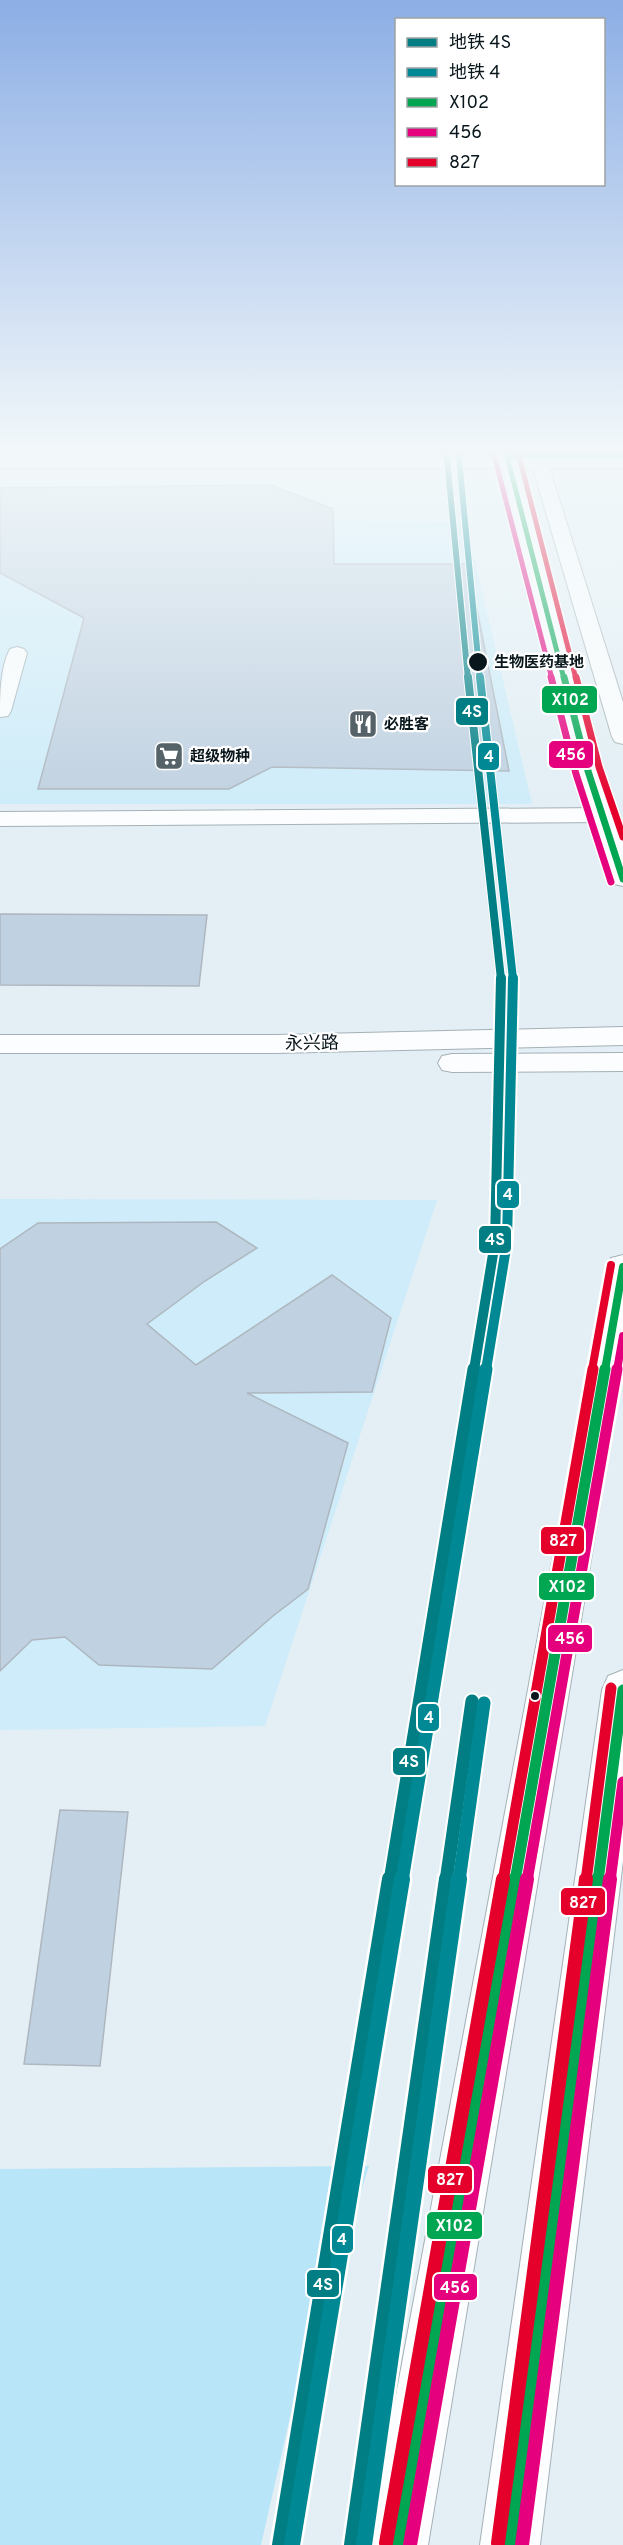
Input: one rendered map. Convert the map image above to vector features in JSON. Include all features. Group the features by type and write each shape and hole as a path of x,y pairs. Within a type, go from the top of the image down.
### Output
{"main road":[{"path":"535,567 588,771 623,879"},
{"path":"571,567 623,737"},
{"path":"0,711 17,653"},
{"path":"0,819 604,815"},
{"name":"永兴路","path":"0,1044 276,1044 623,1036"},
{"name":"永兴路","path":"0,1066 623,1062"},
{"path":"398,2545 623,1267"},
{"path":"510,2545 623,1690"}],"shaded area":[{"path":"0,567 476,567 532,804 0,804"},
{"path":"0,1199 437,1200 265,1726 0,1730"},
{"path":"369,2166 290,2417 261,2545 0,2545 0,2169"}],"building":[{"path":"0,567 469,567 509,771 272,767 229,789 38,789 84,618 0,573"},
{"path":"0,914 207,915 199,986 0,985"},
{"path":"216,1222 257,1248 205,1281 147,1324 196,1365 332,1275 391,1318 372,1392 247,1393 348,1443 308,1589 212,1669 99,1665 65,1637 32,1640 0,1671 0,1249 38,1223"},
{"path":"60,1810 128,1812 100,2066 24,2064"}],"metro line":[{"name":"4S","path":"280,2545 495,1242 501,974 457,567"},
{"name":"4","path":"292,2545 507,1242 513,973 469,567"},
{"name":"4S","path":"352,2545 472,1701"},
{"name":"4","path":"364,2545 484,1703"}],"transit line":[{"name":"456","path":"523,567 576,774 611,882"},
{"name":"X102","path":"535,567 588,771 623,879"},
{"name":"827","path":"548,567 599,767 623,837"},
{"name":"827","path":"386,2543 611,1265"},
{"name":"X102","path":"398,2545 623,1267"},
{"name":"456","path":"410,2545 623,1336"},
{"name":"827","path":"498,2543 611,1688"},
{"name":"X102","path":"510,2545 623,1690"},
{"name":"456","path":"522,2545 623,1782"}],"place":[{"name":"生物医药基地","path":"478,662"},
{"name":"必胜客","path":"363,724"},
{"name":"超级物种","path":"169,756"}]}
